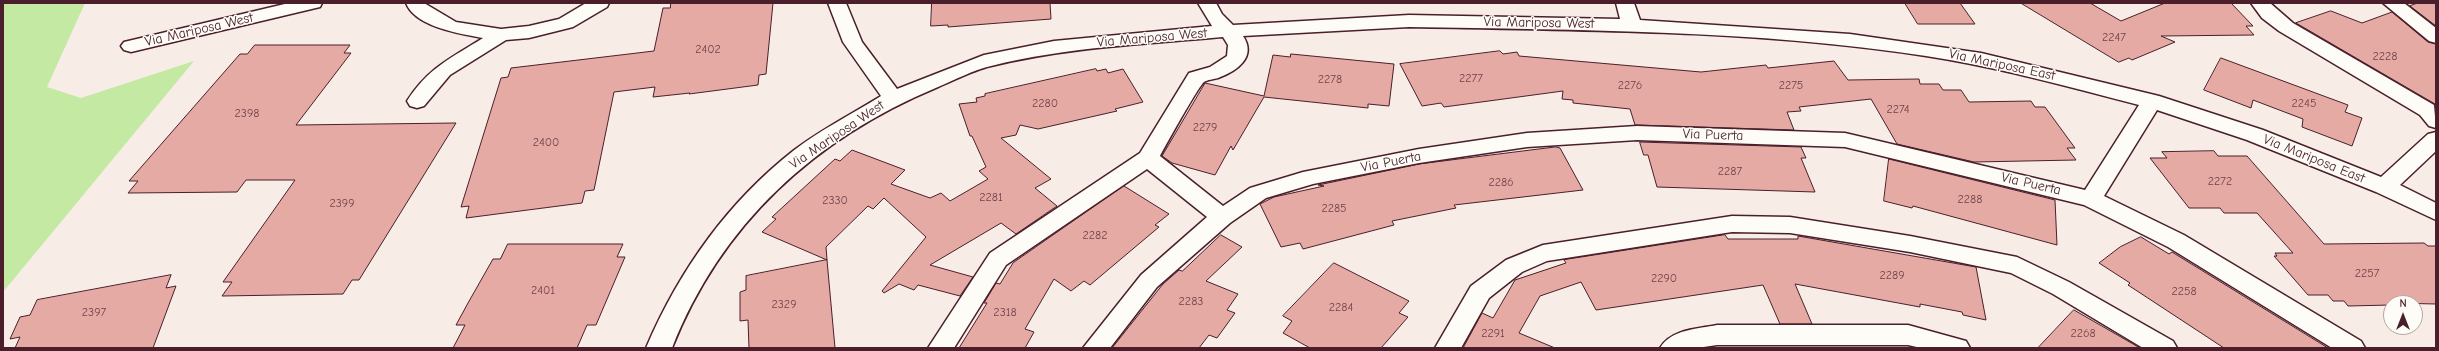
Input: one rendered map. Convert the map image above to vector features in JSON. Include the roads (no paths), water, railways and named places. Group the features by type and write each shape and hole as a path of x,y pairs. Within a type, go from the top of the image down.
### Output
{"street":[{"name":"Via Mariposa West","path":"131,46 313,3"},
{"path":"415,3 417,8 451,27 502,35 529,32 566,23 600,3"},
{"name":"Via Mariposa West","path":"837,3 841,17 858,55 893,98"},
{"name":"Via Mariposa West","path":"1148,158 1196,78 1214,72 1232,63 1239,54 1238,44 1214,16 1207,3"},
{"path":"1625,3 1632,25"},
{"path":"2260,3 2269,14 2286,27 2427,110 2436,121"},
{"path":"2392,3 2436,37"},
{"name":"Via Mariposa West","path":"660,348 674,311 707,256 738,215 768,184 802,156 893,98 984,61 1046,49 1227,31 1409,22 1632,25 1850,40"},
{"path":"417,101 429,84 448,67 484,48 502,35"},
{"name":"Via Mariposa East","path":"1850,40 1981,59 2152,101 2255,135 2384,187 2436,212"},
{"path":"2092,199 2152,101"},
{"name":"Via Puerta","path":"1096,348 1149,281 1222,217 1258,193 1310,177 1419,156 1528,140 1637,133 1845,140 2092,199 2176,241 2352,348"},
{"path":"2384,187 2436,139"},
{"path":"941,348 998,259 1148,158 1222,217"},
{"path":"1448,348 1480,292 1514,266 1543,253 1732,224 1790,226 1910,244 2017,266 2062,288 2164,348"},
{"path":"1673,348 1687,340 1717,335 1908,335 1958,348"}]}
